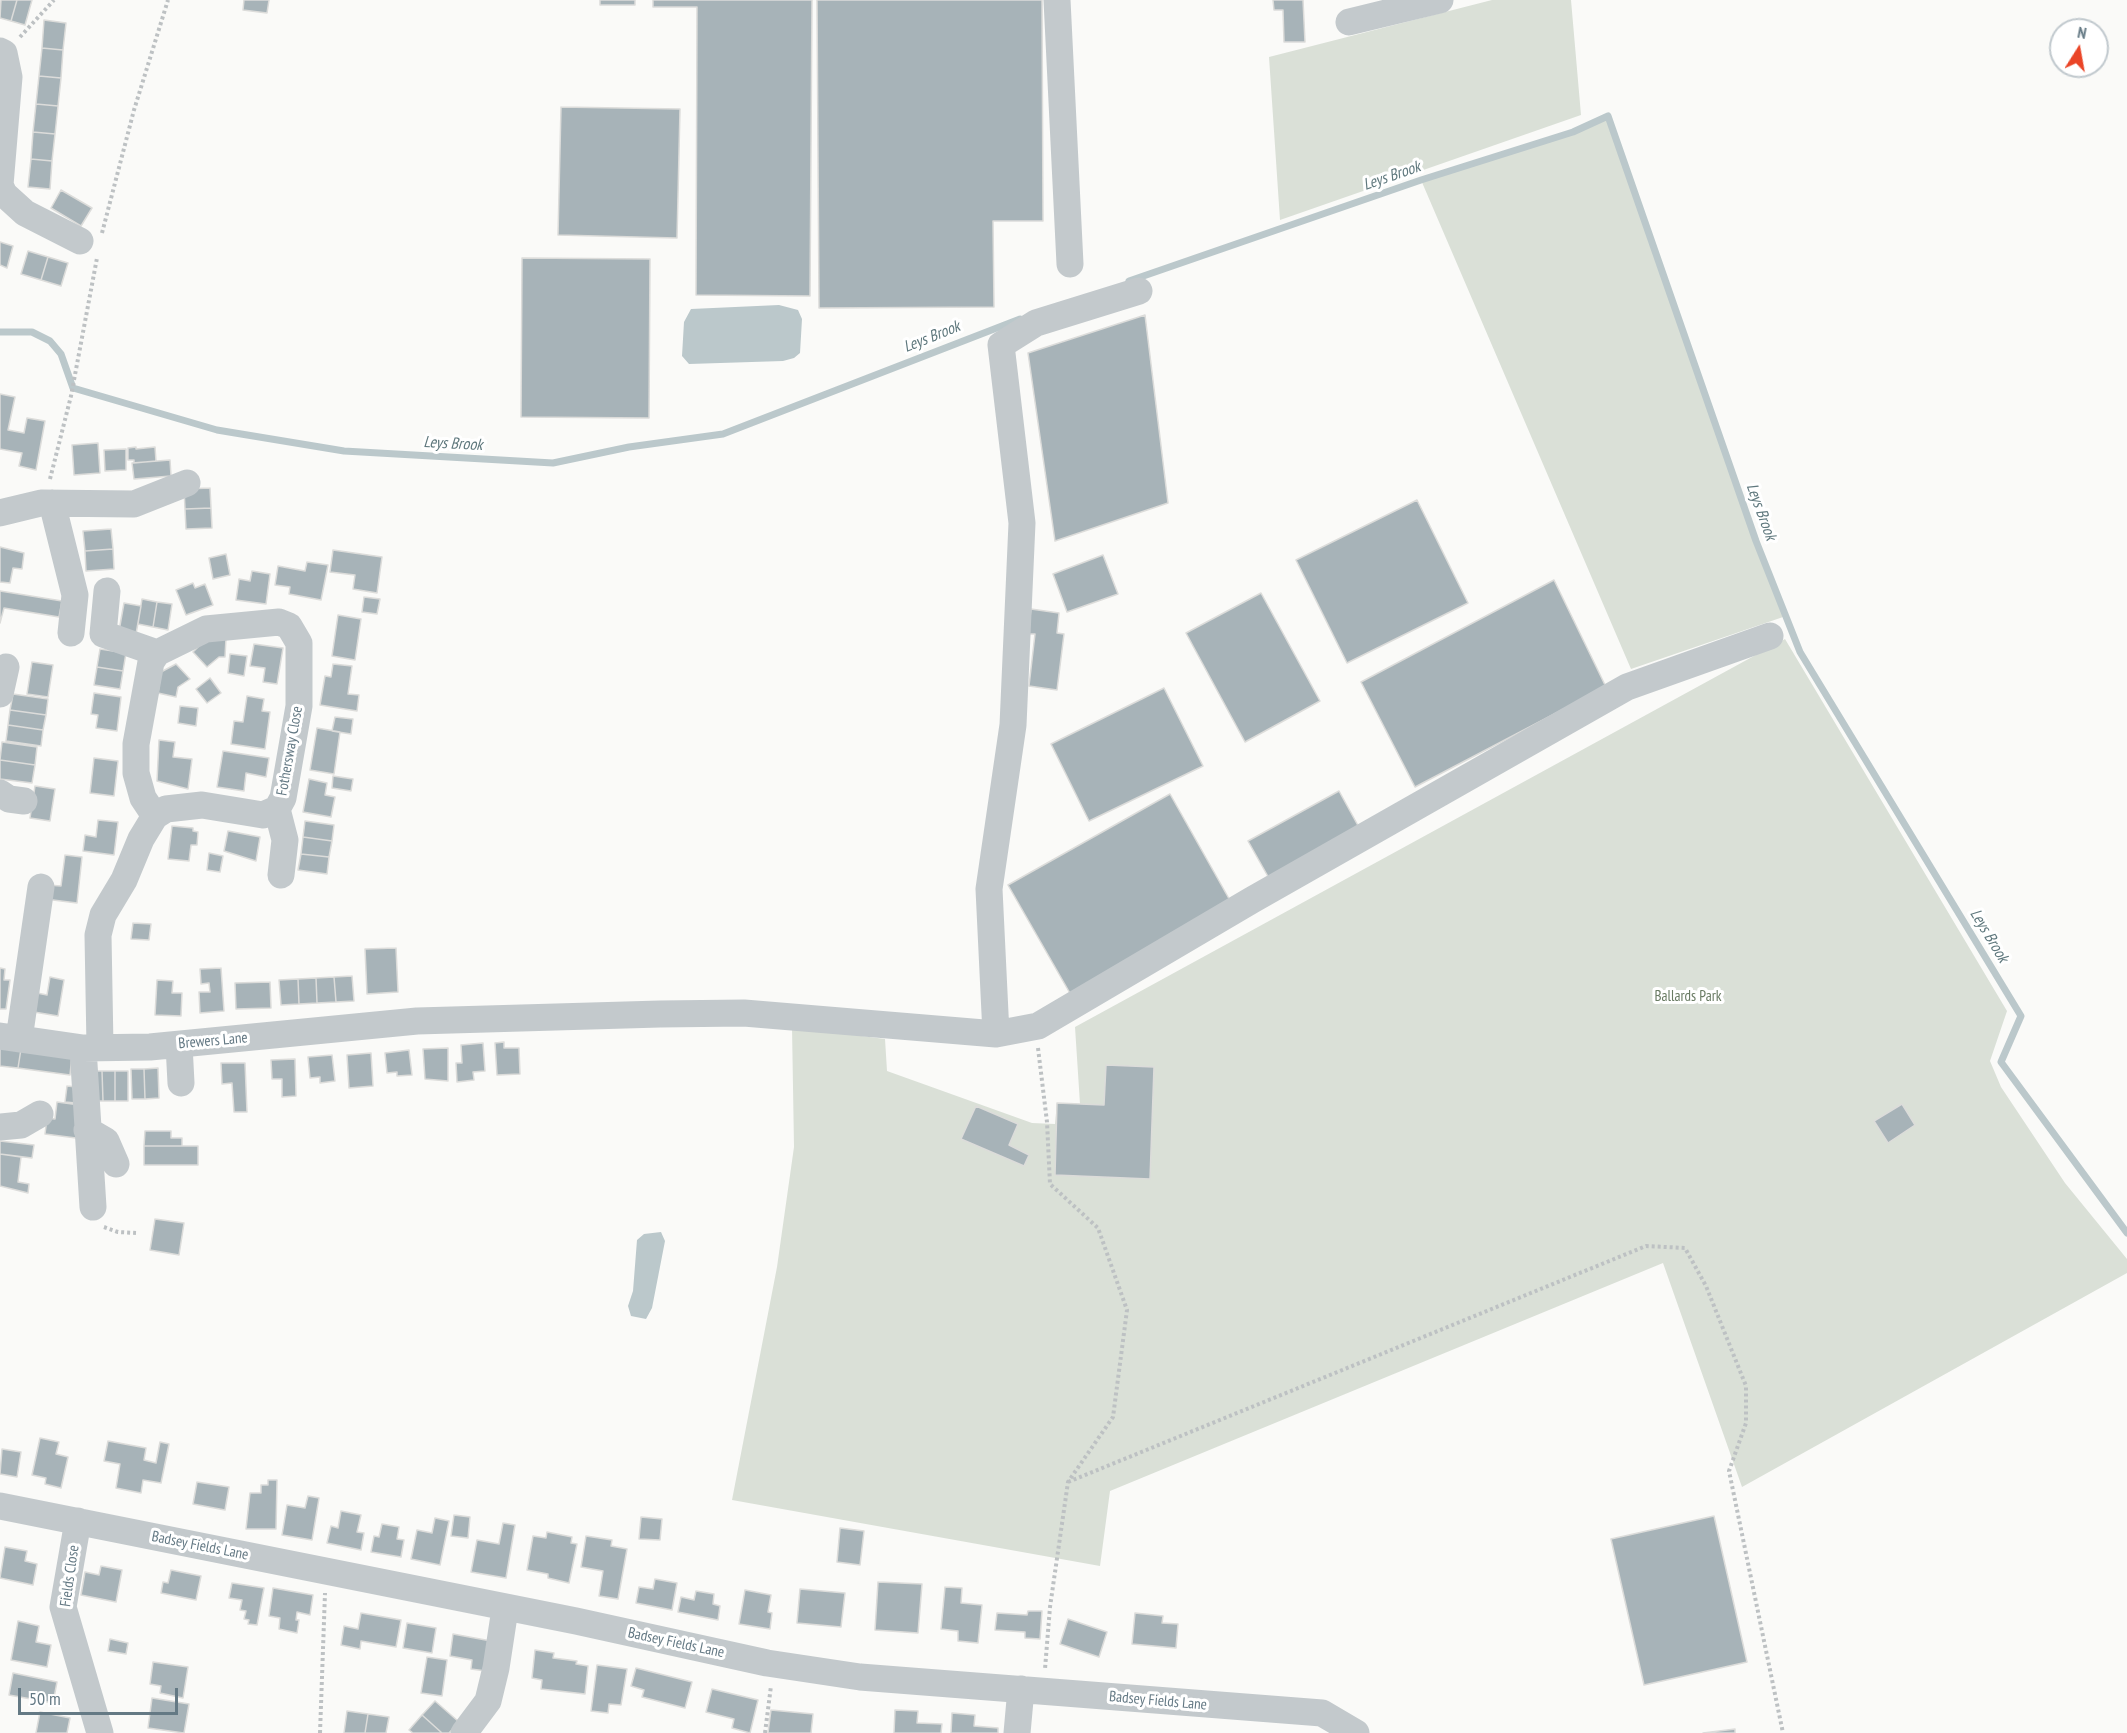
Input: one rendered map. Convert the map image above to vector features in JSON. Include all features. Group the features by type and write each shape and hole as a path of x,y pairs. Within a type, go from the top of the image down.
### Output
{"street":[{"path":"1057,0 1070,264"},
{"path":"1349,22 1430,1"},
{"path":"2,52 9,77 0,185 2,195 25,213 80,241"},
{"path":"996,1034 989,889 1013,725 1022,523 1001,345 1036,323 1139,291"},
{"path":"0,513 52,503 134,504 187,483"},
{"path":"52,503 75,595 70,633"},
{"path":"93,1207 87,1130 98,935 103,915 124,880 141,839 155,816 143,798 136,773 136,744 146,678 151,662 157,654 103,634 107,591"},
{"name":"Fothersway Close","path":"155,816 166,809 202,805 256,815 277,808 283,798 299,706 299,643 295,632 289,626 279,622 206,629 157,654"},
{"name":"Brewers Lane","path":"10,1037 92,1048 179,1045 300,1031 426,1021 548,1016 744,1013 996,1034 1038,1026 1262,894 1627,687 1770,636"},
{"path":"0,694 6,667"},
{"path":"277,808 285,840 281,875"},
{"path":"10,1037 41,887"},
{"path":"179,1045 182,1083"},
{"path":"0,1127 21,1125 40,1114"},
{"path":"87,1130 106,1141 116,1164"},
{"name":"Badsey Fields Lane","path":"0,1506 505,1609 576,1621 774,1664 860,1677 1322,1713 1356,1733"},
{"name":"Fields Close","path":"78,1521 63,1607 100,1733"},
{"path":"464,1733 488,1701 496,1668 505,1609"},
{"path":"1017,1733 1032,1690"}],"path":[{"path":"2,52 54,0"},
{"path":"1032,1690 1050,1607 1068,1482 1113,1417 1127,1311 1098,1228 1050,1184 1038,1026"},
{"path":"1068,1482 1646,1246 1685,1248 1706,1286 1746,1386 1746,1423 1729,1471 1783,1733"},
{"path":"320,1733 326,1571"},
{"path":"765,1733 774,1664"}],"green space":[{"path":"1492,0 1571,0 1581,115 1280,220 1269,57"},
{"path":"1608,116 1756,541 1786,616 1631,669 1421,180 1573,132"},
{"name":"Ballards Park","path":"1785,639 2007,1011 1990,1061 2001,1087 2065,1183 2127,1259 2127,1273 1742,1487 1663,1263 1110,1491 1100,1566 732,1500 777,1267 794,1147 792,1027 885,1039 887,1071 1032,1123 1055,1124 1057,1103 1080,1104 1075,1027"}],"shaded area":[{"path":"779,305 798,310 802,319 800,353 794,358 783,361 689,364 682,356 684,322 691,309"},
{"path":"661,1232 665,1241 652,1308 646,1319 631,1316 628,1306 633,1291 637,1240 644,1234"}],"building":[{"path":"1,0 17,0 11,21 0,18"},
{"path":"17,0 32,0 25,25 11,21"},
{"path":"244,0 269,0 267,13 243,10"},
{"path":"600,0 635,0 635,5 600,5"},
{"path":"653,0 812,0 810,296 696,295 697,7 653,7"},
{"path":"817,0 1042,0 1043,221 993,221 994,307 819,308"},
{"path":"1273,0 1303,0 1305,42 1284,42 1283,10 1274,10"},
{"path":"44,20 66,23 63,50 42,48"},
{"path":"42,48 63,50 61,78 39,76"},
{"path":"39,76 61,78 58,106 36,104"},
{"path":"36,104 58,106 55,134 33,132"},
{"path":"561,107 680,109 677,238 558,235"},
{"path":"33,132 55,134 52,161 31,159"},
{"path":"31,159 52,161 50,189 28,187"},
{"path":"61,190 92,208 81,226 51,208"},
{"path":"0,242 13,246 7,268 0,265"},
{"path":"28,251 48,257 41,280 21,274"},
{"path":"48,257 68,263 61,286 41,280"},
{"path":"522,258 650,259 649,418 521,417"},
{"path":"1145,315 1168,503 1055,541 1028,353"},
{"path":"0,394 15,397 8,430 24,433 27,418 45,421 36,470 19,466 22,453 0,449"},
{"path":"98,443 100,473 74,475 72,445"},
{"path":"136,447 136,449 155,447 156,461 134,463 134,460 128,460 128,448"},
{"path":"126,449 126,470 105,471 104,450"},
{"path":"170,460 171,476 134,479 132,463"},
{"path":"210,488 211,508 185,509 184,489"},
{"path":"1417,500 1468,603 1347,663 1296,560"},
{"path":"211,508 212,528 186,529 185,509"},
{"path":"111,529 113,549 85,551 83,531"},
{"path":"0,547 24,553 22,569 13,568 10,583 0,582"},
{"path":"113,549 114,569 86,571 85,551"},
{"path":"333,550 382,557 377,593 353,589 355,575 330,572"},
{"path":"226,554 230,575 213,579 209,558"},
{"path":"1103,555 1118,594 1067,612 1053,574"},
{"path":"307,562 328,565 321,600 289,594 290,587 275,585 278,566 305,571"},
{"path":"252,571 270,574 266,604 236,600 239,579 250,581"},
{"path":"1554,580 1606,687 1415,787 1361,682"},
{"path":"193,583 195,588 205,584 213,605 186,615 176,590"},
{"path":"0,591 62,601 59,617 4,608 0,623"},
{"path":"1261,593 1320,701 1245,742 1186,633"},
{"path":"364,597 380,599 377,614 362,612"},
{"path":"142,599 157,602 153,627 138,624"},
{"path":"157,602 172,604 168,630 153,627"},
{"path":"124,603 141,606 136,634 119,631"},
{"path":"1031,609 1059,613 1057,633 1064,634 1057,690 1029,686 1035,634 1028,634"},
{"path":"338,615 361,619 355,660 332,656"},
{"path":"208,637 226,638 225,657 219,657 207,667 193,652"},
{"path":"254,644 283,648 277,684 263,682 265,668 250,666"},
{"path":"100,649 126,653 123,671 97,667"},
{"path":"230,654 247,656 244,676 228,673"},
{"path":"32,662 53,665 48,697 27,694"},
{"path":"176,664 190,679 178,687 176,697 158,693 161,672"},
{"path":"333,664 352,666 348,694 359,695 357,711 320,705 325,676 331,677"},
{"path":"97,667 123,671 120,689 94,685"},
{"path":"210,678 221,693 207,703 196,689"},
{"path":"1164,688 1203,766 1089,821 1051,744"},
{"path":"94,693 121,697 117,731 96,728 98,715 91,714"},
{"path":"13,694 48,699 46,715 10,710"},
{"path":"247,696 264,699 262,711 270,712 265,749 231,744 234,721 243,722"},
{"path":"180,706 198,708 196,726 178,723"},
{"path":"10,710 46,715 43,730 8,725"},
{"path":"335,717 353,719 351,734 332,731"},
{"path":"8,725 43,730 41,746 6,741"},
{"path":"317,728 340,732 334,774 310,770"},
{"path":"159,740 175,742 173,757 192,759 188,789 157,781"},
{"path":"2,742 37,747 35,765 0,760"},
{"path":"223,751 269,758 266,777 246,773 244,791 217,787"},
{"path":"94,758 118,761 114,796 90,793"},
{"path":"0,760 35,765 32,783 0,779"},
{"path":"333,776 353,779 351,791 332,788"},
{"path":"309,779 327,783 325,795 335,797 331,817 303,812"},
{"path":"35,786 55,789 50,821 30,818"},
{"path":"1339,791 1361,831 1270,880 1248,841"},
{"path":"1170,794 1232,904 1071,995 1008,885"},
{"path":"98,820 118,822 114,855 83,851 85,835 96,837"},
{"path":"305,821 334,825 332,841 303,837"},
{"path":"172,826 193,828 193,831 198,832 197,845 191,845 189,861 168,859"},
{"path":"228,831 260,837 256,861 224,851"},
{"path":"303,837 332,841 329,857 301,854"},
{"path":"209,853 223,856 220,872 207,870"},
{"path":"301,854 329,857 327,874 298,870"},
{"path":"65,855 82,857 77,903 45,899 47,885 61,886"},
{"path":"133,923 151,924 149,940 131,939"},
{"path":"396,948 398,992 367,994 365,949"},
{"path":"0,968 5,969 4,980 10,980 6,1009 0,1009"},
{"path":"221,968 224,1011 200,1013 199,992 210,992 209,983 201,984 200,969"},
{"path":"352,976 354,1001 336,1002 334,977"},
{"path":"50,977 64,980 58,1016 34,1012 37,993 47,995"},
{"path":"334,977 336,1002 317,1003 316,978"},
{"path":"316,978 317,1003 299,1004 298,979"},
{"path":"298,979 299,1004 281,1005 279,980"},
{"path":"157,980 173,981 172,993 182,993 181,1016 155,1015"},
{"path":"270,982 271,1008 236,1009 235,983"},
{"path":"504,1042 504,1048 519,1048 520,1074 497,1075 495,1043"},
{"path":"483,1043 485,1071 473,1072 474,1080 457,1082 456,1063 462,1063 461,1045"},
{"path":"0,1046 21,1049 18,1068 0,1066"},
{"path":"448,1048 448,1081 425,1079 423,1049"},
{"path":"21,1049 72,1055 70,1075 18,1068"},
{"path":"409,1050 412,1075 397,1076 397,1072 387,1073 385,1053"},
{"path":"371,1053 373,1086 349,1088 347,1055"},
{"path":"332,1055 335,1081 320,1083 320,1077 310,1078 308,1057"},
{"path":"295,1059 296,1096 282,1097 282,1079 272,1079 271,1060"},
{"path":"221,1063 245,1063 247,1112 234,1112 232,1083 222,1084"},
{"path":"1106,1065 1154,1067 1150,1179 1055,1175 1057,1103 1104,1105"},
{"path":"158,1068 159,1098 145,1099 144,1069"},
{"path":"131,1069 144,1069 145,1099 132,1099"},
{"path":"90,1071 102,1071 103,1101 90,1101"},
{"path":"102,1071 115,1071 115,1101 103,1101"},
{"path":"115,1071 128,1071 128,1101 115,1101"},
{"path":"67,1086 77,1087 76,1103 65,1102"},
{"path":"57,1102 80,1105 76,1138 45,1134 47,1118 55,1119"},
{"path":"1902,1104 1915,1125 1888,1143 1874,1121"},
{"path":"976,1106 1018,1124 1009,1145 1029,1155 1024,1166 961,1139"},
{"path":"145,1131 171,1131 171,1138 182,1138 182,1146 144,1146"},
{"path":"0,1141 34,1145 32,1158 0,1154"},
{"path":"144,1146 198,1146 198,1165 144,1165"},
{"path":"0,1154 21,1157 18,1182 29,1184 28,1193 0,1186"},
{"path":"155,1219 184,1223 179,1255 150,1250"},
{"path":"40,1438 59,1442 56,1454 68,1457 61,1488 45,1484 46,1478 32,1475"},
{"path":"108,1441 146,1448 144,1460 156,1463 160,1442 169,1444 161,1483 143,1480 141,1493 116,1488 120,1464 104,1461"},
{"path":"2,1449 21,1452 17,1477 0,1474"},
{"path":"268,1480 277,1480 276,1529 246,1529 250,1493 261,1493 261,1485 268,1485"},
{"path":"197,1482 229,1487 225,1510 193,1504"},
{"path":"308,1496 319,1498 312,1540 282,1535 287,1505 305,1508"},
{"path":"341,1511 361,1515 357,1532 364,1533 361,1550 327,1543 331,1526 338,1528"},
{"path":"454,1515 470,1517 468,1538 451,1536"},
{"path":"1714,1516 1747,1662 1644,1685 1611,1539"},
{"path":"641,1517 662,1519 660,1540 639,1539"},
{"path":"435,1518 449,1521 440,1565 411,1559 417,1530 432,1533"},
{"path":"503,1523 515,1525 506,1578 471,1572 477,1540 499,1544"},
{"path":"382,1524 399,1527 397,1539 404,1540 401,1557 371,1552 374,1536 379,1537"},
{"path":"840,1528 864,1531 860,1565 837,1562"},
{"path":"547,1532 572,1537 571,1543 577,1544 569,1583 548,1578 548,1574 527,1570 533,1536 546,1538"},
{"path":"586,1536 612,1540 611,1546 627,1549 618,1599 599,1596 603,1571 581,1567"},
{"path":"5,1547 27,1551 25,1561 37,1564 33,1585 0,1578"},
{"path":"101,1566 122,1570 116,1602 81,1595 85,1572 99,1575"},
{"path":"171,1570 201,1576 196,1600 161,1593 163,1582 168,1583"},
{"path":"655,1579 677,1583 672,1610 636,1603 639,1587 653,1589"},
{"path":"878,1582 922,1584 918,1633 875,1630"},
{"path":"232,1583 264,1588 257,1625 248,1624 249,1620 244,1619 246,1611 240,1610 242,1600 229,1598"},
{"path":"945,1587 962,1588 961,1603 982,1605 978,1643 958,1641 958,1631 941,1629"},
{"path":"273,1588 313,1595 310,1615 297,1612 296,1620 299,1620 297,1633 279,1629 280,1618 269,1616"},
{"path":"800,1589 845,1593 841,1627 797,1623"},
{"path":"745,1590 771,1595 768,1612 772,1613 770,1629 739,1624"},
{"path":"696,1591 714,1594 713,1604 720,1606 718,1620 678,1612 681,1597 694,1600"},
{"path":"1028,1611 1042,1611 1040,1639 1025,1638 1025,1632 995,1630 997,1613 1027,1615"},
{"path":"361,1613 401,1620 396,1647 361,1641 360,1649 341,1645 344,1626 358,1629"},
{"path":"1135,1613 1163,1616 1162,1623 1178,1624 1176,1648 1132,1644"},
{"path":"1068,1619 1107,1632 1099,1657 1060,1644"},
{"path":"18,1621 39,1626 36,1642 51,1645 47,1667 11,1660"},
{"path":"407,1623 436,1628 432,1653 403,1648"},
{"path":"453,1634 491,1641 486,1671 471,1669 472,1660 450,1656"},
{"path":"110,1639 128,1643 126,1654 108,1651"},
{"path":"535,1650 554,1653 553,1658 577,1661 576,1664 588,1666 585,1694 541,1689 542,1680 532,1678"},
{"path":"427,1657 447,1660 442,1696 421,1693"},
{"path":"153,1662 188,1667 183,1698 160,1693 161,1686 150,1684"},
{"path":"597,1665 627,1669 621,1705 609,1704 608,1713 591,1711"},
{"path":"636,1668 692,1682 685,1708 642,1697 644,1690 631,1686"},
{"path":"13,1673 57,1682 53,1703 9,1695"},
{"path":"712,1689 758,1700 750,1733 732,1728 734,1719 706,1712"},
{"path":"152,1698 189,1704 184,1733 148,1728"},
{"path":"435,1701 459,1722 449,1733 442,1733 422,1715"},
{"path":"771,1710 813,1714 811,1733 768,1733"},
{"path":"895,1710 918,1711 917,1723 942,1724 941,1733 894,1733"},
{"path":"347,1711 368,1714 365,1733 344,1733"},
{"path":"40,1712 70,1718 67,1733 36,1733"},
{"path":"952,1713 975,1715 974,1726 998,1728 998,1733 951,1733"},
{"path":"368,1714 389,1717 386,1733 365,1733"},
{"path":"422,1715 442,1733 413,1733 409,1730"},
{"path":"1735,1729 1735,1733 1703,1733"}],"waterway":[{"name":"Leys Brook","path":"1129,281 1421,180 1573,132 1608,116 1756,541 1800,652 2021,1016 2001,1062 2127,1233"},
{"name":"Leys Brook","path":"0,332 32,332 50,341 61,354 73,388 217,430 344,451 553,463 629,447 723,434 1020,319"}]}
